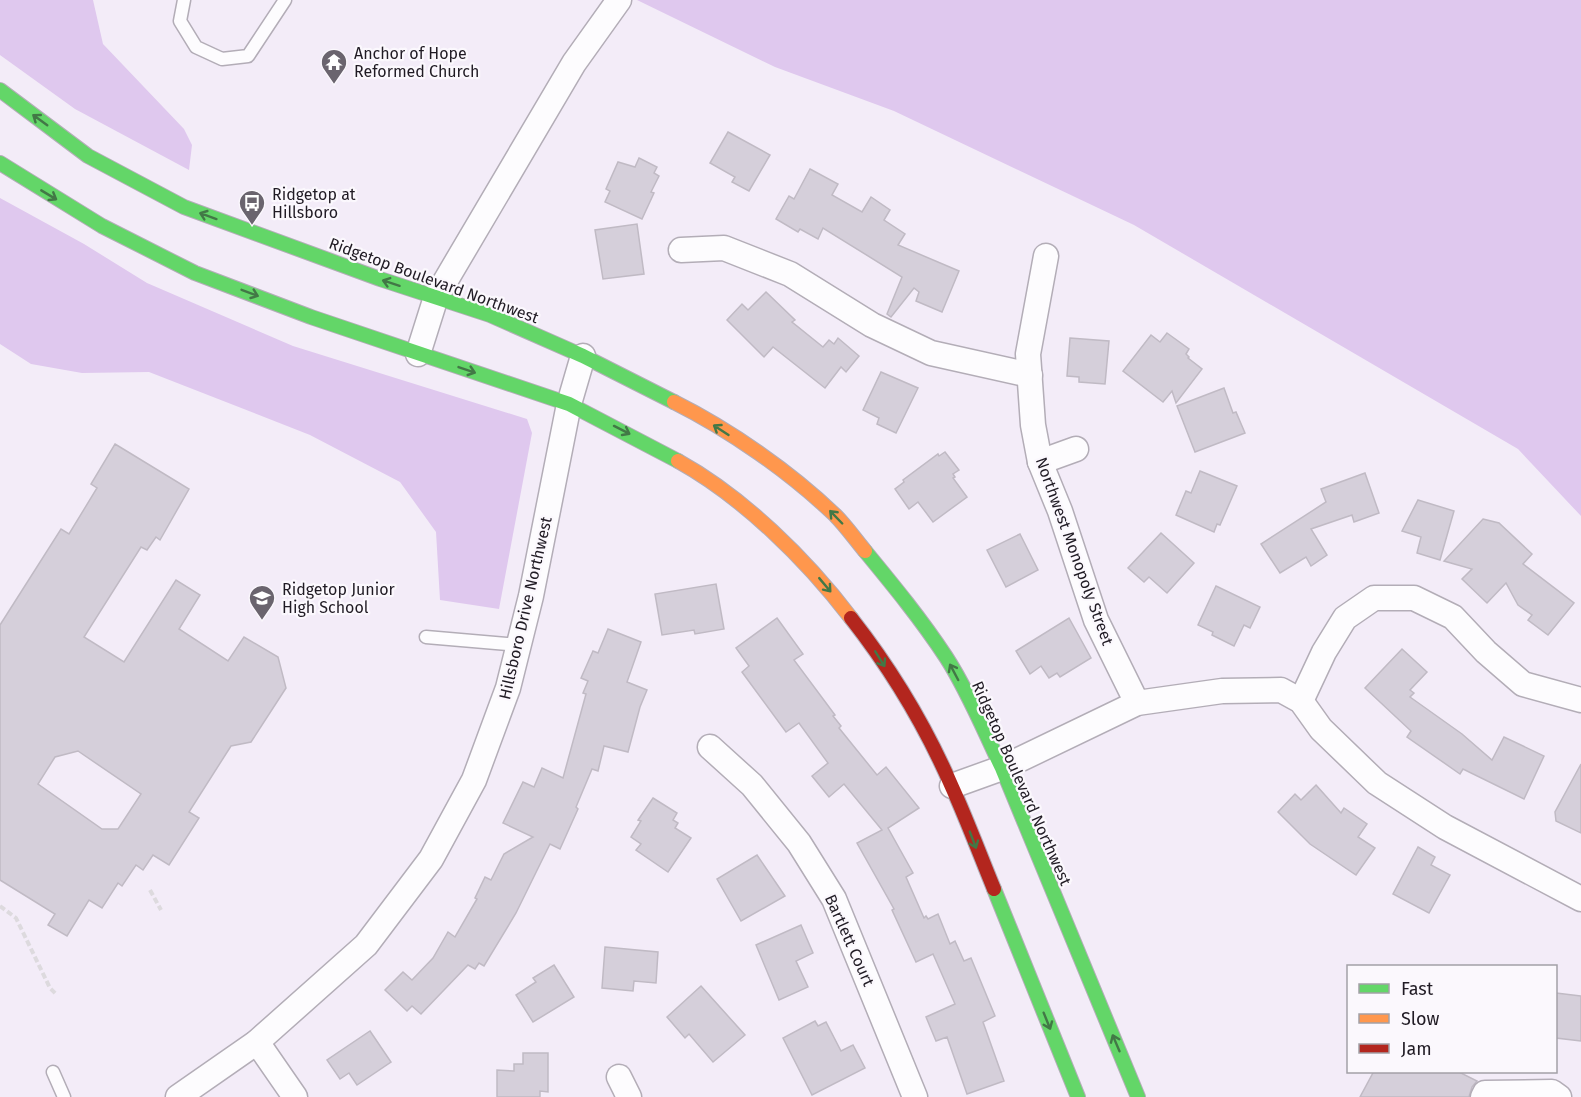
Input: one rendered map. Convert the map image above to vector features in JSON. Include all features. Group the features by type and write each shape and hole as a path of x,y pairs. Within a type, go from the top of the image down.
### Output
{"main road":[{"name":"Ridgetop Boulevard Northwest","path":"0,90 88,156 184,207 369,275 490,315 583,356 694,412 771,462 804,487 837,517 915,612 947,659 1002,768 1138,1097"},
{"path":"0,163 102,226 195,273 311,317 569,404 692,469 759,519 808,566 866,636 918,718 952,786 1078,1097"}],"street":[{"path":"418,354 436,297 574,63 619,0"},
{"path":"681,250 724,248 790,274 872,325 931,353 1030,375"},
{"name":"Northwest Monopoly Street","path":"1047,256 1028,354 1033,425 1040,462 1060,511 1096,620 1137,703"},
{"name":"Hillsboro Drive Northwest","path":"178,1097 257,1042 366,945 431,859 474,780 508,688 531,596 569,404 583,356"},
{"path":"1040,462 1076,448"},
{"path":"1300,701 1324,652 1345,618 1374,598 1414,598 1453,617 1486,652 1523,684 1581,700"},
{"path":"952,786 1002,768 1137,703 1222,691 1281,690 1300,701 1321,729 1377,783 1445,827 1581,899"},
{"name":"Bartlett Court","path":"710,747 752,785 799,843 834,899 915,1097"},
{"path":"257,1042 295,1097"},
{"path":"1483,1097 1485,1093 1552,1092 1559,1097"}],"lane":[{"path":"184,0 180,21 196,47 222,59 248,56 285,0"},
{"path":"426,637 519,645"},
{"path":"53,1071 64,1097"}],"path":[{"path":"150,890 161,910"},
{"path":"0,906 16,918 50,988 57,995"}],"shaded area":[{"path":"0,0 93,0 103,44 184,129 192,145 189,170 75,109 0,55"},
{"path":"637,0 1581,0 1581,516 1518,449 1134,225 894,111 775,67"},
{"path":"0,198 84,244 147,283 293,346 527,419 532,433 499,609 440,600 436,532 400,482 310,435 149,372 82,373 31,364 0,344"}],"building":[{"path":"728,132 770,155 749,191 732,182 735,177 710,163"},
{"path":"639,158 657,167 654,173 659,176 642,219 605,202 610,191 606,189 618,162 635,167"},
{"path":"810,169 838,184 832,195 862,212 871,197 890,210 884,220 905,234 898,245 959,271 942,312 916,301 919,292 914,288 891,317 887,314 902,277 823,228 818,239 800,229 798,232 776,219 789,196 794,199"},
{"path":"637,224 644,274 603,279 595,230"},
{"path":"766,292 795,320 792,322 823,347 829,340 834,344 838,338 859,356 846,372 841,367 825,388 773,347 764,357 727,320 742,304 748,310"},
{"path":"1167,333 1189,349 1186,354 1188,358 1202,369 1176,403 1172,391 1163,402 1123,371 1151,335 1160,342"},
{"path":"1070,338 1109,341 1105,384 1079,382 1079,377 1067,376"},
{"path":"881,372 918,388 896,433 877,424 879,418 863,410"},
{"path":"1224,388 1233,413 1236,412 1245,433 1195,452 1177,406"},
{"path":"115,444 189,489 160,540 156,537 147,550 141,547 84,637 124,662 176,580 200,595 179,629 228,661 244,637 278,657 286,688 251,742 231,746 189,812 199,818 169,865 153,855 143,870 136,865 122,886 118,883 102,908 89,900 67,936 48,925 55,914 0,880 0,625 61,529 69,534 97,488 91,484","holes":["78,751 141,794 118,829 102,829 38,784 55,757"]},
{"path":"945,452 959,470 953,474 955,477 953,478 967,497 933,522 918,502 909,509 895,489 904,482 903,480 938,454 939,456"},
{"path":"1200,471 1237,486 1220,525 1217,524 1214,532 1176,515 1186,491 1191,493"},
{"path":"1365,473 1379,513 1354,522 1352,515 1311,529 1327,555 1311,566 1306,557 1280,573 1261,544 1326,502 1321,489"},
{"path":"1418,500 1454,511 1440,560 1417,553 1421,537 1402,531"},
{"path":"1483,519 1499,523 1532,554 1523,564 1574,603 1548,635 1528,620 1532,615 1518,605 1506,583 1487,603 1462,579 1472,569 1444,561"},
{"path":"1161,533 1194,563 1167,593 1149,577 1144,582 1128,568"},
{"path":"1020,534 1038,570 1006,587 987,550"},
{"path":"716,584 724,629 695,634 694,630 662,635 655,594"},
{"path":"1216,586 1260,607 1250,628 1244,625 1234,646 1198,625"},
{"path":"777,618 803,654 794,660 835,715 833,716 841,726 839,728 877,775 886,767 919,808 888,828 913,873 906,877 924,918 926,916 928,919 938,914 950,944 955,941 964,961 971,958 995,1016 983,1022 1004,1081 967,1094 947,1037 936,1041 926,1017 955,1004 933,954 916,962 892,910 894,909 857,843 882,830 844,784 829,797 812,776 828,763 799,723 786,732 742,672 749,666 736,648"},
{"path":"1069,618 1091,658 1060,677 1057,673 1049,678 1041,666 1030,674 1016,651"},
{"path":"608,629 641,642 627,682 647,690 628,752 604,746 598,771 592,769 576,807 578,809 560,849 550,844 516,913 484,966 479,963 475,969 468,965 421,1014 412,1006 407,1011 385,990 403,972 412,980 433,958 448,932 455,937 477,899 475,898 485,877 491,880 504,854 533,837 503,823 523,782 534,787 542,768 563,778 586,694 583,693 588,681 581,678 593,651 598,653"},
{"path":"1402,649 1427,672 1410,690 1414,693 1410,697 1462,734 1492,760 1504,737 1544,756 1524,799 1463,769 1460,774 1407,737 1411,731 1365,688"},
{"path":"1581,764 1581,833 1556,821 1555,812"},
{"path":"1316,785 1341,813 1344,808 1367,824 1358,837 1375,848 1356,875 1310,844 1278,812 1295,794 1301,800"},
{"path":"653,798 677,813 673,820 678,823 675,828 691,838 668,872 636,850 641,844 631,837 641,821 638,820"},
{"path":"1418,847 1435,857 1431,865 1450,875 1429,913 1393,894"},
{"path":"757,855 785,896 741,921 717,879"},
{"path":"801,925 813,953 796,961 808,987 779,1000 756,945"},
{"path":"605,947 658,952 656,983 634,981 633,991 602,988"},
{"path":"554,965 574,997 533,1022 516,995 536,982 533,978"},
{"path":"701,986 745,1035 713,1062 689,1034 685,1038 667,1017"},
{"path":"1557,993 1581,996 1581,1041 1557,1038"},
{"path":"815,1021 818,1026 826,1022 841,1051 853,1045 865,1068 812,1095 783,1038"},
{"path":"370,1031 391,1062 357,1085 349,1073 340,1079 327,1060"},
{"path":"523,1053 548,1053 548,1092 540,1091 540,1097 497,1097 497,1070 514,1071 514,1064 523,1064"},
{"path":"1373,1073 1461,1073 1477,1081 1469,1097 1360,1097"}],"traffic: fast":[{"path":"0,90 88,156 184,207 380,279 490,315 583,356 674,402"},
{"path":"0,163 102,226 195,273 311,317 569,404 678,461"},
{"path":"865,551 907,602 954,670 969,697 1002,768 1138,1097"},
{"path":"994,889 1078,1097"}],"traffic: slow":[{"path":"674,402 738,439 799,483 835,515 865,551"},
{"path":"678,461 726,492 772,531 814,574 851,618"}],"traffic: jam":[{"path":"851,618 894,678 931,742 958,799 994,889"}],"place":[{"name":"Anchor of Hope Reformed Church","path":"334,85"},
{"name":"Ridgetop at Hillsboro","path":"252,226"},
{"name":"Ridgetop Junior High School","path":"262,621"}]}
